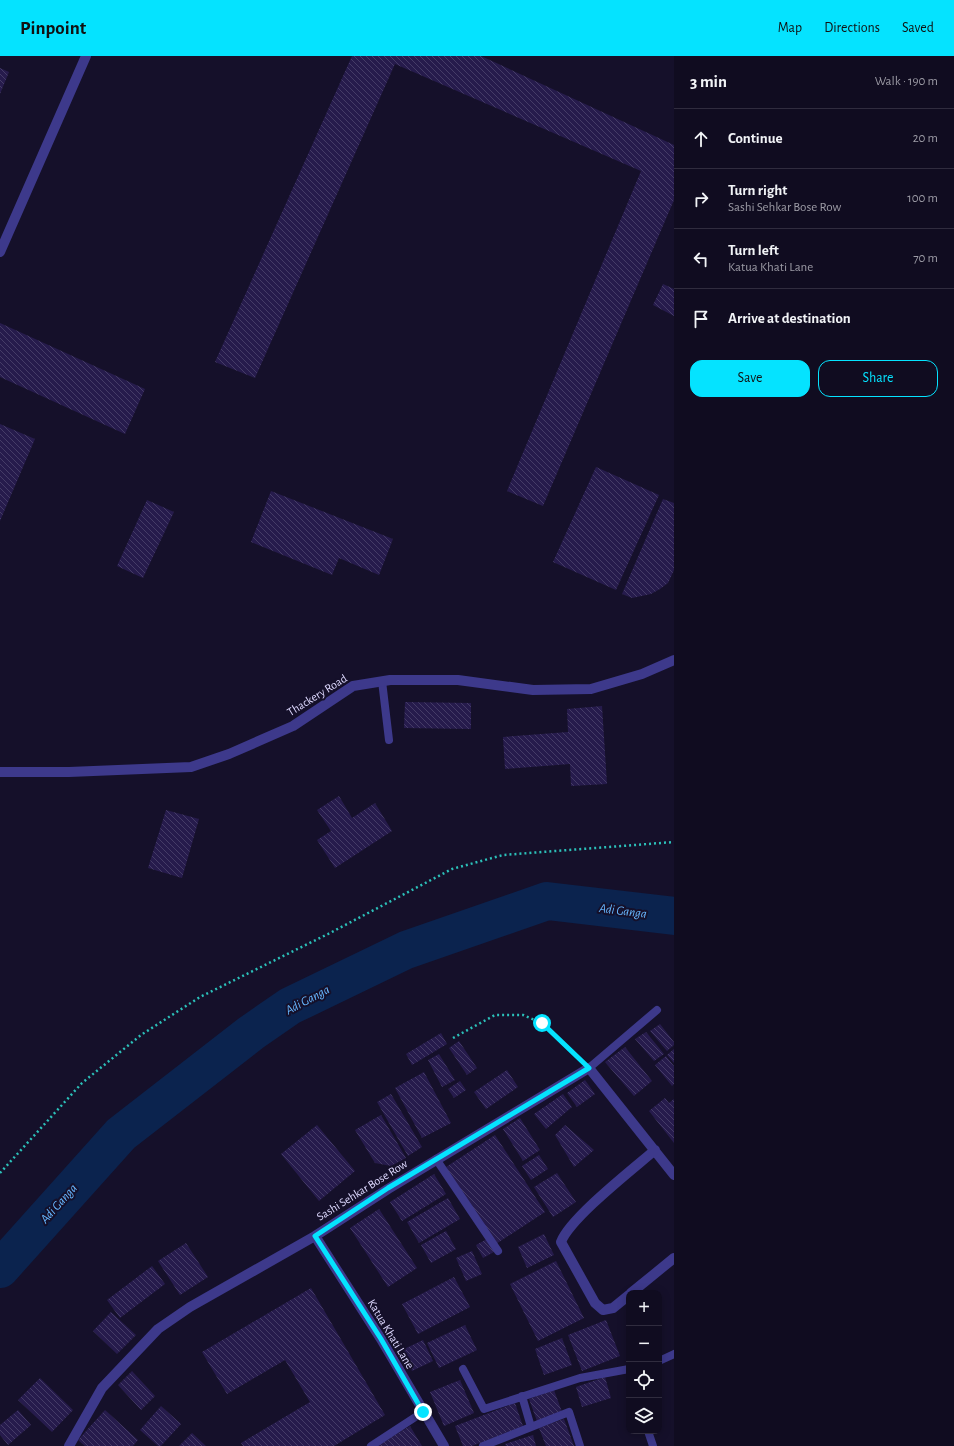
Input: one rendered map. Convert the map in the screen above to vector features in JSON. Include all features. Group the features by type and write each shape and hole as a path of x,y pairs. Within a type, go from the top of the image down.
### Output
{"street":[{"path":"0,252 86,56"},
{"name":"Thackery Road","path":"0,772 69,772 191,767 229,754 293,726 353,686 382,681 458,680 533,690 591,689 642,674 674,660"},
{"path":"589,1068 674,1175"},
{"name":"Sashi Sehkar Bose Row","path":"69,1446 102,1388 158,1329 190,1307 315,1236 436,1159 589,1068"},
{"path":"626,1298 614,1308 603,1310 595,1304 562,1242 564,1234 577,1219 655,1150"},
{"name":"Katua Khati Lane","path":"315,1236 381,1339 444,1446"},
{"path":"635,1290 674,1258"}],"lane":[{"path":"382,681 389,740"},
{"path":"589,1068 657,1010"},
{"path":"436,1159 498,1251"},
{"path":"662,1360 674,1354"},
{"path":"464,1369 484,1409 580,1378 626,1370"},
{"path":"522,1396 531,1427"},
{"path":"371,1446 423,1412"},
{"path":"483,1446 569,1412 580,1446"},
{"path":"649,1434 653,1446"}],"path":[{"path":"0,1172 82,1083 141,1035 200,997 328,934 452,869 503,855 674,842"},
{"path":"453,1038 495,1016 522,1015 542,1023 589,1068"}],"building":[{"path":"352,56 481,56 674,145 674,200 543,506 507,491 641,171 395,64 255,378 215,362"},
{"path":"0,68 9,72 0,94"},
{"path":"663,284 674,289 674,316 653,305"},
{"path":"0,323 145,389 125,434 0,377"},
{"path":"0,424 35,439 0,521"},
{"path":"596,467 659,495 616,590 553,562"},
{"path":"271,491 393,539 379,575 339,558 332,575 251,542"},
{"path":"663,499 674,503 674,570 668,583 660,589 651,594 632,598 622,594"},
{"path":"147,500 174,512 143,578 117,566"},
{"path":"405,702 471,703 471,729 404,728"},
{"path":"602,706 607,784 571,786 570,764 505,769 503,737 568,732 567,709"},
{"path":"339,796 352,818 375,803 392,831 335,868 317,840 331,831 317,810"},
{"path":"166,810 199,819 182,878 148,868"},
{"path":"660,1024 674,1042 674,1045 667,1051 650,1031"},
{"path":"646,1032 664,1054 654,1061 635,1039"},
{"path":"441,1033 447,1044 412,1065 406,1054"},
{"path":"459,1041 477,1068 467,1075 449,1048"},
{"path":"625,1047 652,1081 634,1096 605,1062"},
{"path":"674,1049 674,1063 667,1055"},
{"path":"439,1054 455,1080 442,1087 428,1060"},
{"path":"666,1056 674,1066 674,1084 672,1086 655,1065"},
{"path":"507,1070 518,1087 486,1109 474,1092"},
{"path":"424,1072 451,1123 422,1138 395,1088"},
{"path":"585,1080 595,1094 577,1107 567,1093"},
{"path":"460,1081 466,1090 454,1098 448,1089"},
{"path":"391,1094 422,1147 408,1156 377,1102"},
{"path":"563,1094 572,1107 546,1129 534,1114"},
{"path":"665,1098 669,1103 674,1099 674,1143 649,1111"},
{"path":"381,1115 406,1158 391,1166 375,1163 355,1130"},
{"path":"520,1118 540,1150 523,1161 503,1129"},
{"path":"317,1125 355,1171 319,1201 281,1154"},
{"path":"565,1125 594,1150 574,1167 555,1135"},
{"path":"495,1135 545,1212 496,1244 446,1167"},
{"path":"539,1155 548,1169 531,1180 522,1166"},
{"path":"557,1173 576,1202 553,1217 534,1187"},
{"path":"434,1174 446,1194 402,1221 390,1202"},
{"path":"448,1198 460,1219 419,1243 407,1222"},
{"path":"379,1209 417,1268 388,1287 350,1228"},
{"path":"446,1231 456,1249 431,1263 421,1245"},
{"path":"544,1234 554,1255 527,1268 518,1247"},
{"path":"487,1239 494,1252 483,1258 476,1245"},
{"path":"186,1243 208,1277 180,1295 158,1261"},
{"path":"472,1251 482,1274 466,1281 456,1258"},
{"path":"556,1261 584,1318 538,1341 510,1284"},
{"path":"152,1266 165,1284 120,1318 107,1300"},
{"path":"454,1277 470,1307 418,1334 402,1304"},
{"path":"311,1288 385,1415 334,1446 243,1446 241,1443 310,1402 285,1360 227,1394 202,1352"},
{"path":"111,1312 136,1335 117,1354 93,1331"},
{"path":"606,1320 620,1356 582,1371 568,1335"},
{"path":"465,1325 477,1350 439,1368 427,1343"},
{"path":"562,1338 572,1365 544,1375 535,1349"},
{"path":"423,1340 433,1361 412,1371 402,1350"},
{"path":"132,1371 155,1396 141,1410 118,1385"},
{"path":"605,1377 611,1398 582,1407 576,1387"},
{"path":"40,1378 73,1410 52,1432 18,1400"},
{"path":"460,1380 474,1413 444,1426 430,1392"},
{"path":"554,1390 562,1412 537,1421 529,1399"},
{"path":"515,1403 523,1426 472,1446 463,1446 455,1426"},
{"path":"161,1406 181,1424 161,1446 158,1446 140,1430"},
{"path":"18,1410 31,1425 8,1445 0,1435 0,1425"},
{"path":"105,1410 138,1440 133,1446 85,1446 78,1440"},
{"path":"564,1419 574,1446 546,1446 539,1428"},
{"path":"410,1426 422,1446 377,1446"},
{"path":"192,1433 206,1446 179,1446"},
{"path":"533,1435 536,1446 506,1446 505,1444"}],"waterway":[{"name":"Adi Ganga","path":"0,1269 121,1134 251,1033 290,1006 406,950 547,901 674,916"}],"route":[{"path":"423,1412 381,1339 315,1236 388,1188 589,1068 542,1023"}]}
